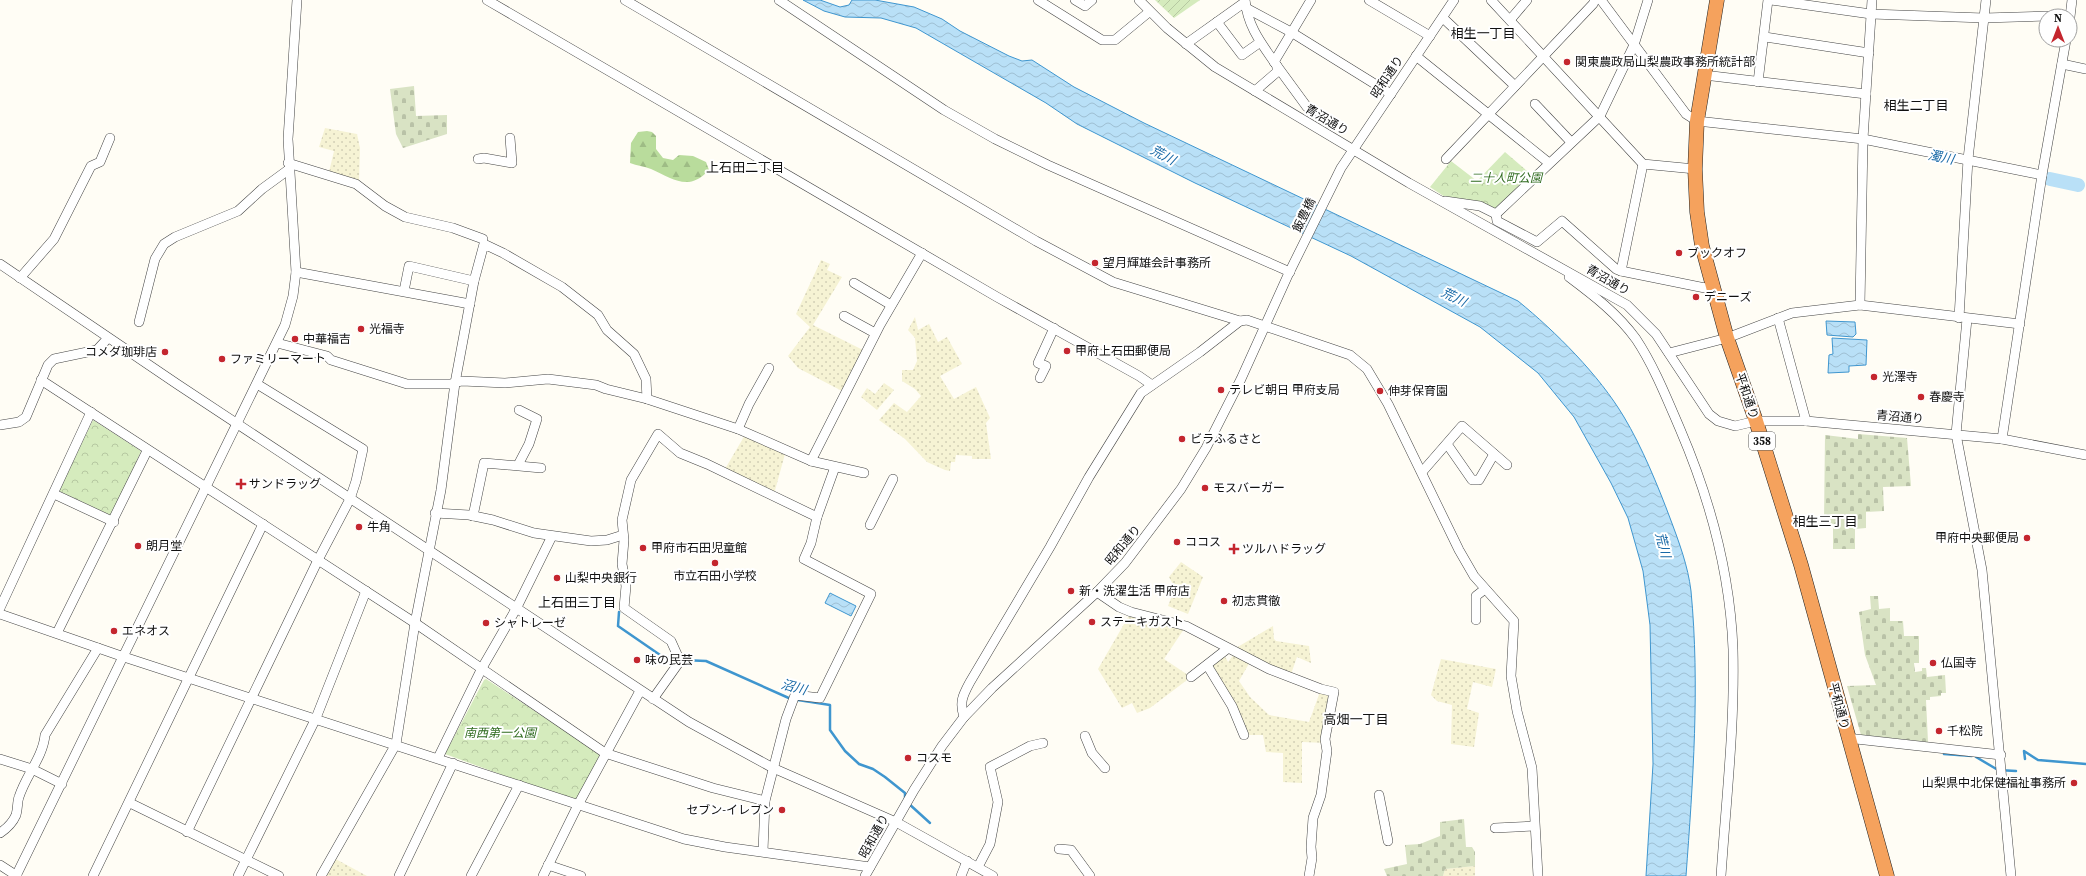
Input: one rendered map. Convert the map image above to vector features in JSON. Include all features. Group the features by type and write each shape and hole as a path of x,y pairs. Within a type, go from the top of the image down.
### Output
{"highway":[{"name":"平和通り","path":"1717,0 1697,121 1695,169 1697,212 1702,246 1727,338 1756,421 1801,565 1847,738 1887,876"}],"street":[{"path":"0,864 17,876 238,425 277,343 289,310 296,272 296,246 288,167 291,72 297,0"},
{"path":"487,0 922,253 1139,376 1152,385"},
{"path":"625,0 1036,241 1113,282 1240,321 1247,320 1264,328 1350,355 1367,369 1388,404 1459,550 1485,589 1514,621 1511,676 1517,711 1532,768 1534,826 1538,876"},
{"path":"779,0 944,110 995,139 1048,165 1290,272"},
{"path":"1038,0 1102,40 1115,40 1149,12"},
{"path":"1075,0 1085,6 1092,0"},
{"name":"青沼通り","path":"1139,0 1149,12 1215,67 1441,201 1554,265 1587,281 1627,305 1656,334 1709,414 1714,417 1735,426 1756,421 1806,421 1956,434 2002,439 2086,455"},
{"path":"1255,91 1277,72 1276,64 1291,32 1311,0"},
{"path":"1369,0 1430,36"},
{"path":"1491,0 1643,164 1695,169"},
{"path":"1510,20 1527,0"},
{"path":"1446,159 1595,0"},
{"path":"1601,0 1686,114 1697,121 1863,139 1968,162 2042,175"},
{"path":"1496,214 1600,116 1634,45 1648,0"},
{"path":"1758,82 1770,0 1820,3 1871,14 1984,18 2038,16"},
{"path":"1860,305 1863,139 1872,0"},
{"path":"1986,0 1968,162 1963,318 1956,434 1982,570 2001,755 2011,876"},
{"name":"昭和通り","path":"1341,168 1443,18 1452,1"},
{"path":"1245,3 1391,94"},
{"path":"1186,44 1245,3"},
{"path":"1245,3 1259,43 1307,106 1315,111"},
{"path":"1443,18 1515,86"},
{"path":"1217,22 1242,56 1259,43"},
{"path":"1765,37 1869,53"},
{"path":"2002,439 2042,175 2065,48"},
{"path":"1416,56 1549,163"},
{"path":"2062,64 2086,69"},
{"path":"1704,75 1866,94"},
{"path":"1535,104 1571,142"},
{"path":"20,278 54,239 91,166 100,162 110,138"},
{"path":"478,158 512,163 510,138"},
{"path":"1621,271 1643,164"},
{"path":"288,167 356,184 385,206 405,217 453,228 483,241 562,287 598,315 607,330 634,354 646,379 647,399"},
{"path":"139,322 155,259 164,244 238,211 288,167"},
{"name":"飯豊橋","path":"1290,272 1341,168"},
{"path":"1441,201 1480,206 1496,214"},
{"path":"1496,214 1497,220 1537,242 1562,221 1616,269 1621,271 1705,288 1713,285"},
{"path":"321,876 396,744 415,623 449,442 455,383 483,241"},
{"path":"811,460 875,333 922,253"},
{"path":"0,264 238,425 689,722 773,768 896,822 993,876"},
{"path":"1554,265 1603,303 1635,338 1669,404 1694,463 1710,509 1726,581 1733,648 1733,714 1722,876"},
{"path":"404,291 409,266 474,281"},
{"path":"296,272 470,304"},
{"name":"昭和通り","path":"865,876 914,790 942,746 964,717 992,688 1097,592 1125,563 1155,526 1188,478 1241,379 1290,272"},
{"path":"854,283 891,305"},
{"path":"1668,353 1727,338 1792,313 1860,305 2020,324"},
{"path":"844,316 875,333"},
{"path":"1778,318 1806,421"},
{"path":"964,717 960,706 961,698 1130,409 1141,393 1200,352 1240,321"},
{"path":"1040,378 1046,366 1038,362 1054,328"},
{"path":"0,425 19,422 26,417 48,365 54,359 97,350 108,338"},
{"path":"277,343 327,356 331,360 407,384 428,385 455,383 462,380 506,383 548,380 571,381 596,385 606,389 647,399 738,429 811,460 864,473"},
{"path":"738,429 768,368"},
{"path":"42,380 206,489 264,524 415,623 605,753 713,788 765,801"},
{"path":"187,832 318,560 350,499 356,481 363,449 257,384"},
{"path":"518,465 529,444 537,419 519,410"},
{"path":"0,608 91,412"},
{"path":"1422,472 1462,426 1507,465"},
{"path":"653,699 680,661 671,641 624,608 626,586 622,564 624,535 622,520 631,480 658,434 680,453 707,464 817,517"},
{"path":"1446,444 1472,480 1479,480 1494,454"},
{"path":"57,633 114,522 148,451"},
{"path":"473,516 484,463 541,468"},
{"path":"763,851 765,801 786,718 795,695 820,698 871,594 804,559 811,543 817,517 835,467"},
{"path":"870,525 893,479"},
{"path":"54,494 114,522"},
{"path":"435,513 473,516 494,520 534,533 552,536 600,541 624,535"},
{"path":"93,876 130,803 264,524"},
{"path":"438,758 482,668 516,609 552,536"},
{"path":"1476,620 1476,596 1485,589"},
{"path":"238,876 316,718 366,591"},
{"path":"1097,592 1131,612 1186,626 1227,649 1269,669 1320,689 1334,692 1325,739 1328,751 1321,795 1313,818 1311,847 1312,858 1309,876"},
{"path":"0,614 124,657 316,718 684,839 870,868"},
{"path":"0,834 6,829 16,815 18,798 44,747 45,735 98,648"},
{"path":"1191,677 1227,649"},
{"path":"1207,665 1232,706 1244,735"},
{"path":"543,876 605,753 640,691"},
{"path":"1086,736 1092,753 1105,768"},
{"path":"1847,738 2001,755"},
{"path":"978,867 990,844 998,802 990,767 1030,746 1043,743"},
{"path":"0,759 32,769 62,784"},
{"path":"399,876 453,763"},
{"path":"471,876 519,785"},
{"path":"1379,795 1388,841"},
{"path":"130,803 278,876"},
{"path":"1495,828 1534,826"},
{"path":"1059,849 1071,850 1090,876"},
{"path":"961,876 967,862"},
{"path":"548,865 581,876"}],"shaded area":[{"path":"325,128 357,134 360,148 359,182 329,172 334,151 319,147"},
{"path":"821,260 830,264 827,270 842,277 813,325 863,350 842,391 798,368 788,356 810,327 796,314"},
{"path":"915,317 918,330 929,324 938,342 947,337 962,364 940,376 954,399 976,387 990,418 986,423 991,459 972,459 972,456 956,455 955,462 951,462 950,471 945,470 927,462 905,439 879,420 894,403 907,412 921,396 915,389 902,381 902,370 913,370 917,361 915,338 908,330"},
{"path":"884,383 894,390 877,410 861,397 867,388 875,394"},
{"path":"745,435 785,454 774,494 725,469"},
{"path":"1181,562 1203,577 1188,614 1168,606 1175,588 1169,577"},
{"path":"1131,612 1186,626 1164,659 1191,677 1150,708 1137,713 1132,703 1122,708 1098,669"},
{"path":"1273,626 1274,639 1276,641 1309,646 1311,663 1297,657 1290,677 1251,660 1239,681 1250,697 1269,715 1309,722 1321,689 1334,692 1326,743 1302,742 1302,783 1283,782 1283,753 1266,752 1263,735 1244,735 1207,665 1223,653 1228,662 1235,653 1231,651"},
{"path":"1441,659 1496,669 1492,687 1473,682 1467,709 1479,713 1474,747 1451,744 1452,705 1437,701 1431,695"},
{"path":"332,857 367,876 321,876"},
{"path":"1475,866 1475,876 1443,876 1445,869"}],"green space":[{"path":"1155,0 1200,0 1174,18"},
{"path":"414,86 416,116 447,115 447,134 403,148 396,134 390,89"},
{"path":"638,132 652,132 656,136 656,149 663,158 673,160 679,155 693,156 706,162 709,170 695,181 681,182 648,168 630,163 631,143"},
{"name":"二十人町公園","path":"1505,152 1534,177 1496,214 1448,199 1430,187 1451,161 1477,181"},
{"path":"93,420 141,451 112,516 59,491"},
{"path":"1858,434 1907,438 1911,486 1883,487 1884,511 1866,512 1866,528 1855,529 1855,549 1833,549 1833,524 1824,523 1825,435 1858,439"},
{"path":"1870,596 1878,596 1879,609 1890,608 1890,621 1903,621 1904,636 1919,636 1919,663 1914,663 1915,672 1922,671 1922,668 1926,668 1927,677 1945,675 1946,693 1941,693 1941,696 1930,697 1930,700 1926,700 1928,742 1861,735 1847,686 1876,685 1865,655 1859,612 1871,609"},
{"name":"南西第一公園","path":"486,679 600,754 600,758 579,799 574,801 445,754 484,680"},
{"path":"1464,819 1466,847 1472,847 1475,852 1475,866 1445,869 1443,876 1387,876 1384,869 1407,864 1405,845 1420,844 1440,836 1440,822"}],"water":[{"name":"荒川","path":"803,0 820,0 840,7 849,5 852,0 875,0 914,7 942,19 960,31 1009,56 1022,61 1032,60 1074,87 1144,123 1518,301 1562,340 1614,401 1631,429 1670,518 1688,572 1694,627 1695,698 1693,769 1686,876 1646,876 1653,764 1650,625 1643,571 1628,518 1611,483 1574,417 1538,373 1480,327 1351,256 1195,183 1077,124 1046,103 916,28 881,18 845,17 824,11"},
{"path":"1826,321 1855,322 1856,334 1853,337 1827,335"},
{"path":"1832,338 1867,340 1866,365 1849,366 1849,372 1828,373 1829,355 1833,354"},
{"path":"830,593 856,606 851,616 825,603"}],"waterway":[{"name":"濁川","path":"2050,179 2078,185"},
{"name":"沼川","path":"619,612 618,626 663,657 677,659"},
{"name":"沼川","path":"682,660 706,661 791,699"},
{"name":"沼川","path":"798,700 830,705 830,730 845,751 859,764 873,769 905,793 905,800"},
{"path":"2025,759 2024,751 2038,760 2086,764"},
{"path":"1944,754 1972,756"},
{"path":"1976,757 1998,770 2016,771"},
{"name":"沼川","path":"908,803 930,823"}],"place":[{"name":"関東農政局山梨農政事務所統計部","path":"1567,62"},
{"name":"ブックオフ","path":"1679,253"},
{"name":"望月輝雄会計事務所","path":"1095,263"},
{"name":"デニーズ","path":"1696,297"},
{"name":"光福寺","path":"361,329"},
{"name":"中華福吉","path":"295,339"},
{"name":"甲府上石田郵便局","path":"1067,351"},
{"name":"コメダ珈琲店","path":"165,352"},
{"name":"ファミリーマート","path":"222,359"},
{"name":"光澤寺","path":"1874,377"},
{"name":"テレビ朝日 甲府支局","path":"1221,390"},
{"name":"伸芽保育園","path":"1380,391"},
{"name":"春慶寺","path":"1921,397"},
{"name":"ビラふるさと","path":"1182,439"},
{"name":"サンドラッグ","path":"241,484"},
{"name":"モスバーガー","path":"1205,488"},
{"name":"牛角","path":"359,527"},
{"name":"甲府中央郵便局","path":"2027,538"},
{"name":"ココス","path":"1177,542"},
{"name":"朗月堂","path":"138,546"},
{"name":"甲府市石田児童館","path":"643,548"},
{"name":"ツルハドラッグ","path":"1234,549"},
{"name":"市立石田小学校","path":"715,563"},
{"name":"山梨中央銀行","path":"557,578"},
{"name":"新・洗濯生活 甲府店","path":"1071,591"},
{"name":"初志貫徹","path":"1224,601"},
{"name":"ステーキガスト","path":"1092,622"},
{"name":"シャトレーゼ","path":"486,623"},
{"name":"エネオス","path":"114,631"},
{"name":"味の民芸","path":"637,660"},
{"name":"仏国寺","path":"1933,663"},
{"name":"千松院","path":"1939,731"},
{"name":"コスモ","path":"908,758"},
{"name":"山梨県中北保健福祉事務所","path":"2074,783"},
{"name":"セブン-イレブン","path":"782,810"}],"district":[{"name":"相生一丁目","path":"1483,33"},
{"name":"相生二丁目","path":"1916,105"},
{"name":"上石田二丁目","path":"745,167"},
{"name":"相生三丁目","path":"1825,521"},
{"name":"上石田三丁目","path":"577,602"},
{"name":"高畑一丁目","path":"1356,719"}]}
